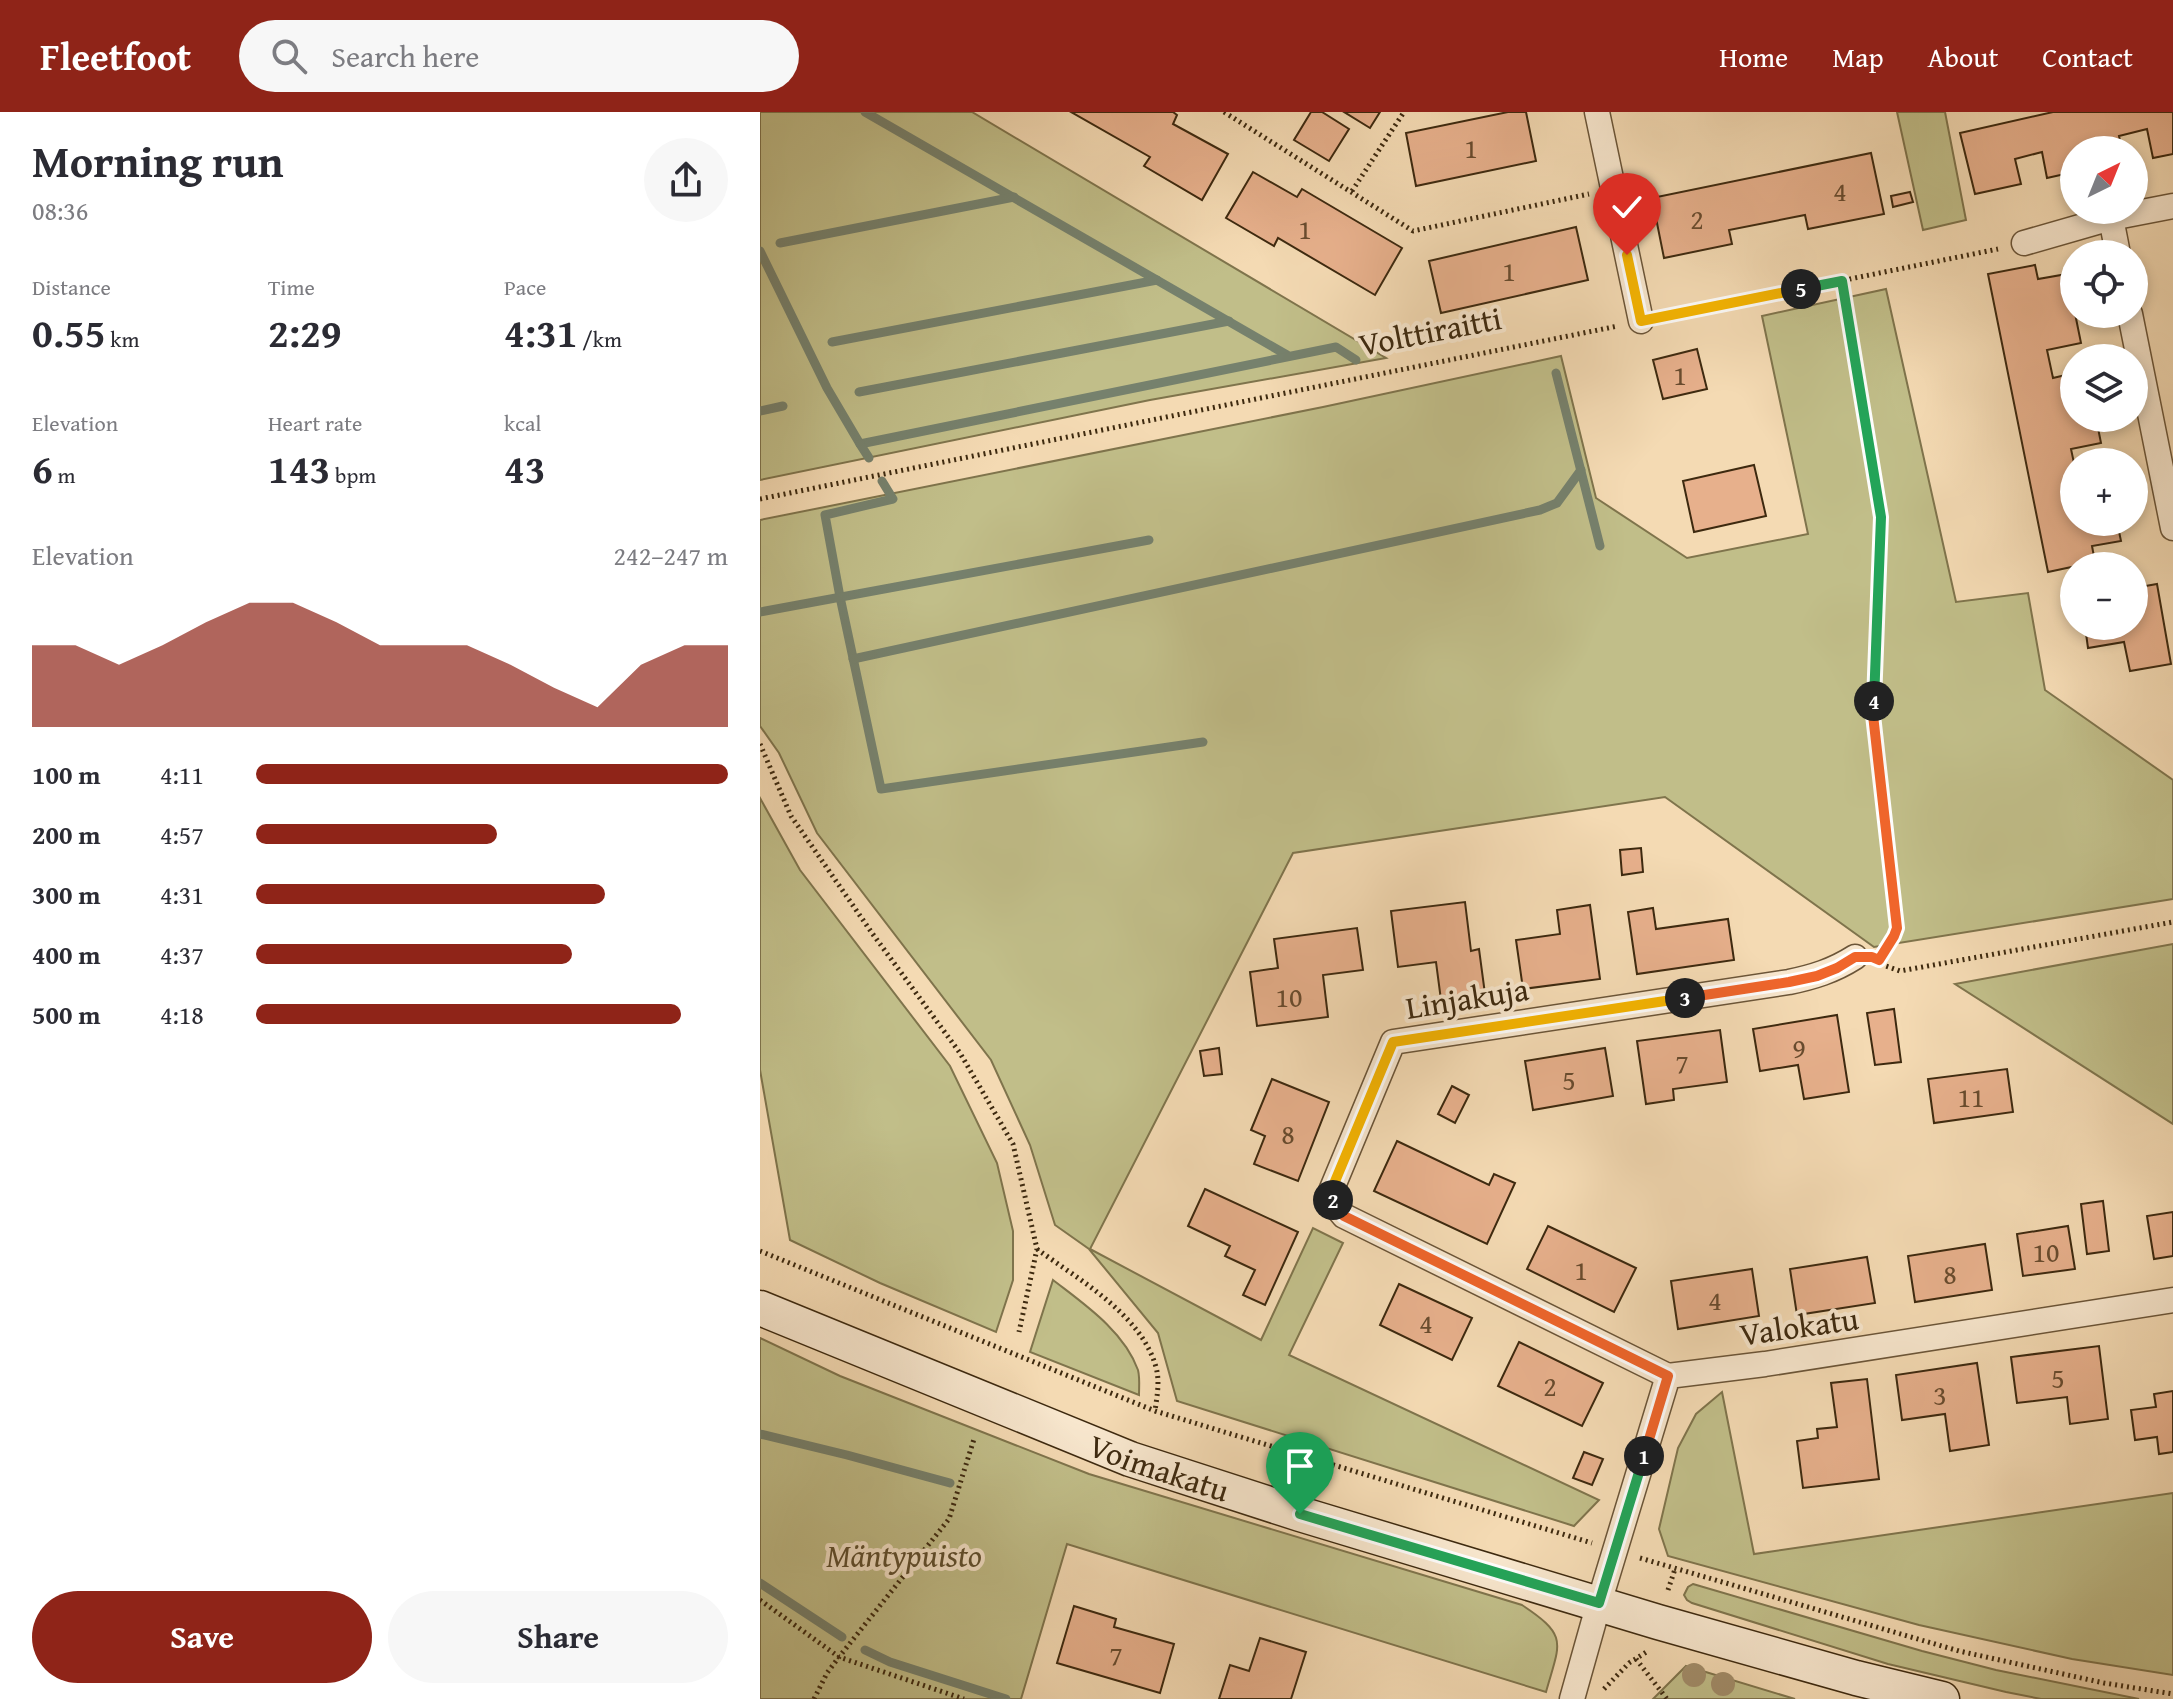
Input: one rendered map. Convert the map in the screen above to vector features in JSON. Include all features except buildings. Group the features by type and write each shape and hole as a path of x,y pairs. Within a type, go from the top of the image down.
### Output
{"street":[{"path":"1597,112 1641,321"},
{"path":"2148,211 2173,206"},
{"path":"2024,243 2090,224"},
{"path":"2133,328 2173,528"},
{"name":"Linjakuja","path":"1668,1376 1344,1216 1333,1203 1331,1191 1393,1042 1789,982 1817,976 1855,957"},
{"name":"Valokatu","path":"1668,1376 1765,1364 2173,1300"},
{"name":"Voimakatu","path":"760,1308 1130,1459 1300,1514 1599,1603 1841,1674 1942,1699"},
{"path":"1572,1699 1668,1376"}],"path":[{"path":"1224,112 1413,231 1613,189"},
{"path":"1352,191 1404,112"},
{"name":"Volttiraitti","path":"760,499 2024,243"},
{"path":"1842,281 1881,517 1873,715 1897,928 1879,960"},
{"path":"760,744 791,816 960,1053 1013,1144 1037,1249 1019,1332"},
{"path":"1855,957 1872,957 1900,971 2173,922"},
{"path":"1037,1249 1115,1308 1146,1343 1156,1368 1159,1387 1155,1411"},
{"path":"760,1251 1155,1411 1601,1546"},
{"path":"814,1699 839,1657 949,1519 974,1439"},
{"path":"1645,1560 1648,1546"},
{"path":"1634,1556 1959,1651 2104,1683 2173,1694"},
{"path":"1668,1590 1675,1569"},
{"path":"760,1600 839,1657 964,1699"},
{"path":"1598,1699 1612,1679 1646,1653 1652,1643"},
{"path":"1636,1659 1667,1699"}],"green space":[{"path":"760,112 972,112 1386,358 1150,400 760,480"},
{"path":"1897,112 1945,112 1966,220 1923,230"},
{"path":"1886,289 1956,602 2028,593 2045,690 2173,780 2173,899 1874,947 1665,797 1293,853 1090,1249 1261,1340 1313,1228 1343,1243 1289,1355 1599,1500 1574,1526 1177,1401 1158,1333 1089,1249 1055,1225 1030,1145 991,1060 817,833 779,753 760,726 760,520 1561,356 1596,498 1687,558 1808,534 1762,316"},
{"path":"760,798 800,870 950,1066 997,1163 1013,1231 1013,1280 996,1332 880,1283 790,1240 760,1070"},
{"path":"2173,944 2173,1124 1955,984"},
{"path":"1053,1280 1102,1319 1123,1343 1138,1370 1139,1395 1030,1352"},
{"name":"Mäntypuisto","path":"760,1338 840,1376 1089,1474 1522,1605 1548,1625 1557,1641 1555,1662 1546,1692 1067,1544 1021,1699 760,1699"},
{"path":"1722,1392 1754,1554 2173,1493 2173,1675 2072,1659 1919,1625 1668,1556 1659,1529 1678,1448 1696,1414"},
{"path":"1693,1584 1922,1651 1996,1670 2139,1699 2041,1699 1888,1664 1692,1603 1684,1595"},
{"path":"1686,1666 1795,1699 1653,1699"}],"waterway":[{"path":"865,112 1287,355"},
{"path":"780,243 1014,197"},
{"path":"760,251 827,388 860,444 1336,347 1356,360"},
{"path":"832,342 1157,280"},
{"path":"859,392 1229,321"},
{"path":"1556,373 1600,546"},
{"path":"760,411 783,406"},
{"path":"860,444 869,458"},
{"path":"853,659 1540,510 1557,503 1581,470"},
{"path":"882,481 893,499 825,515 881,789 1203,742"},
{"path":"760,612 1149,540"},
{"path":"760,1434 950,1483"},
{"path":"760,1583 842,1637"},
{"path":"865,1650 890,1662 1006,1699"}],"route":[{"path":"1300,1514 1599,1603 1668,1376 1344,1216 1333,1203 1331,1191 1393,1042 1817,976 1855,957 1879,960 1897,928 1873,715 1881,517 1842,281 1641,321 1627,255"}]}
